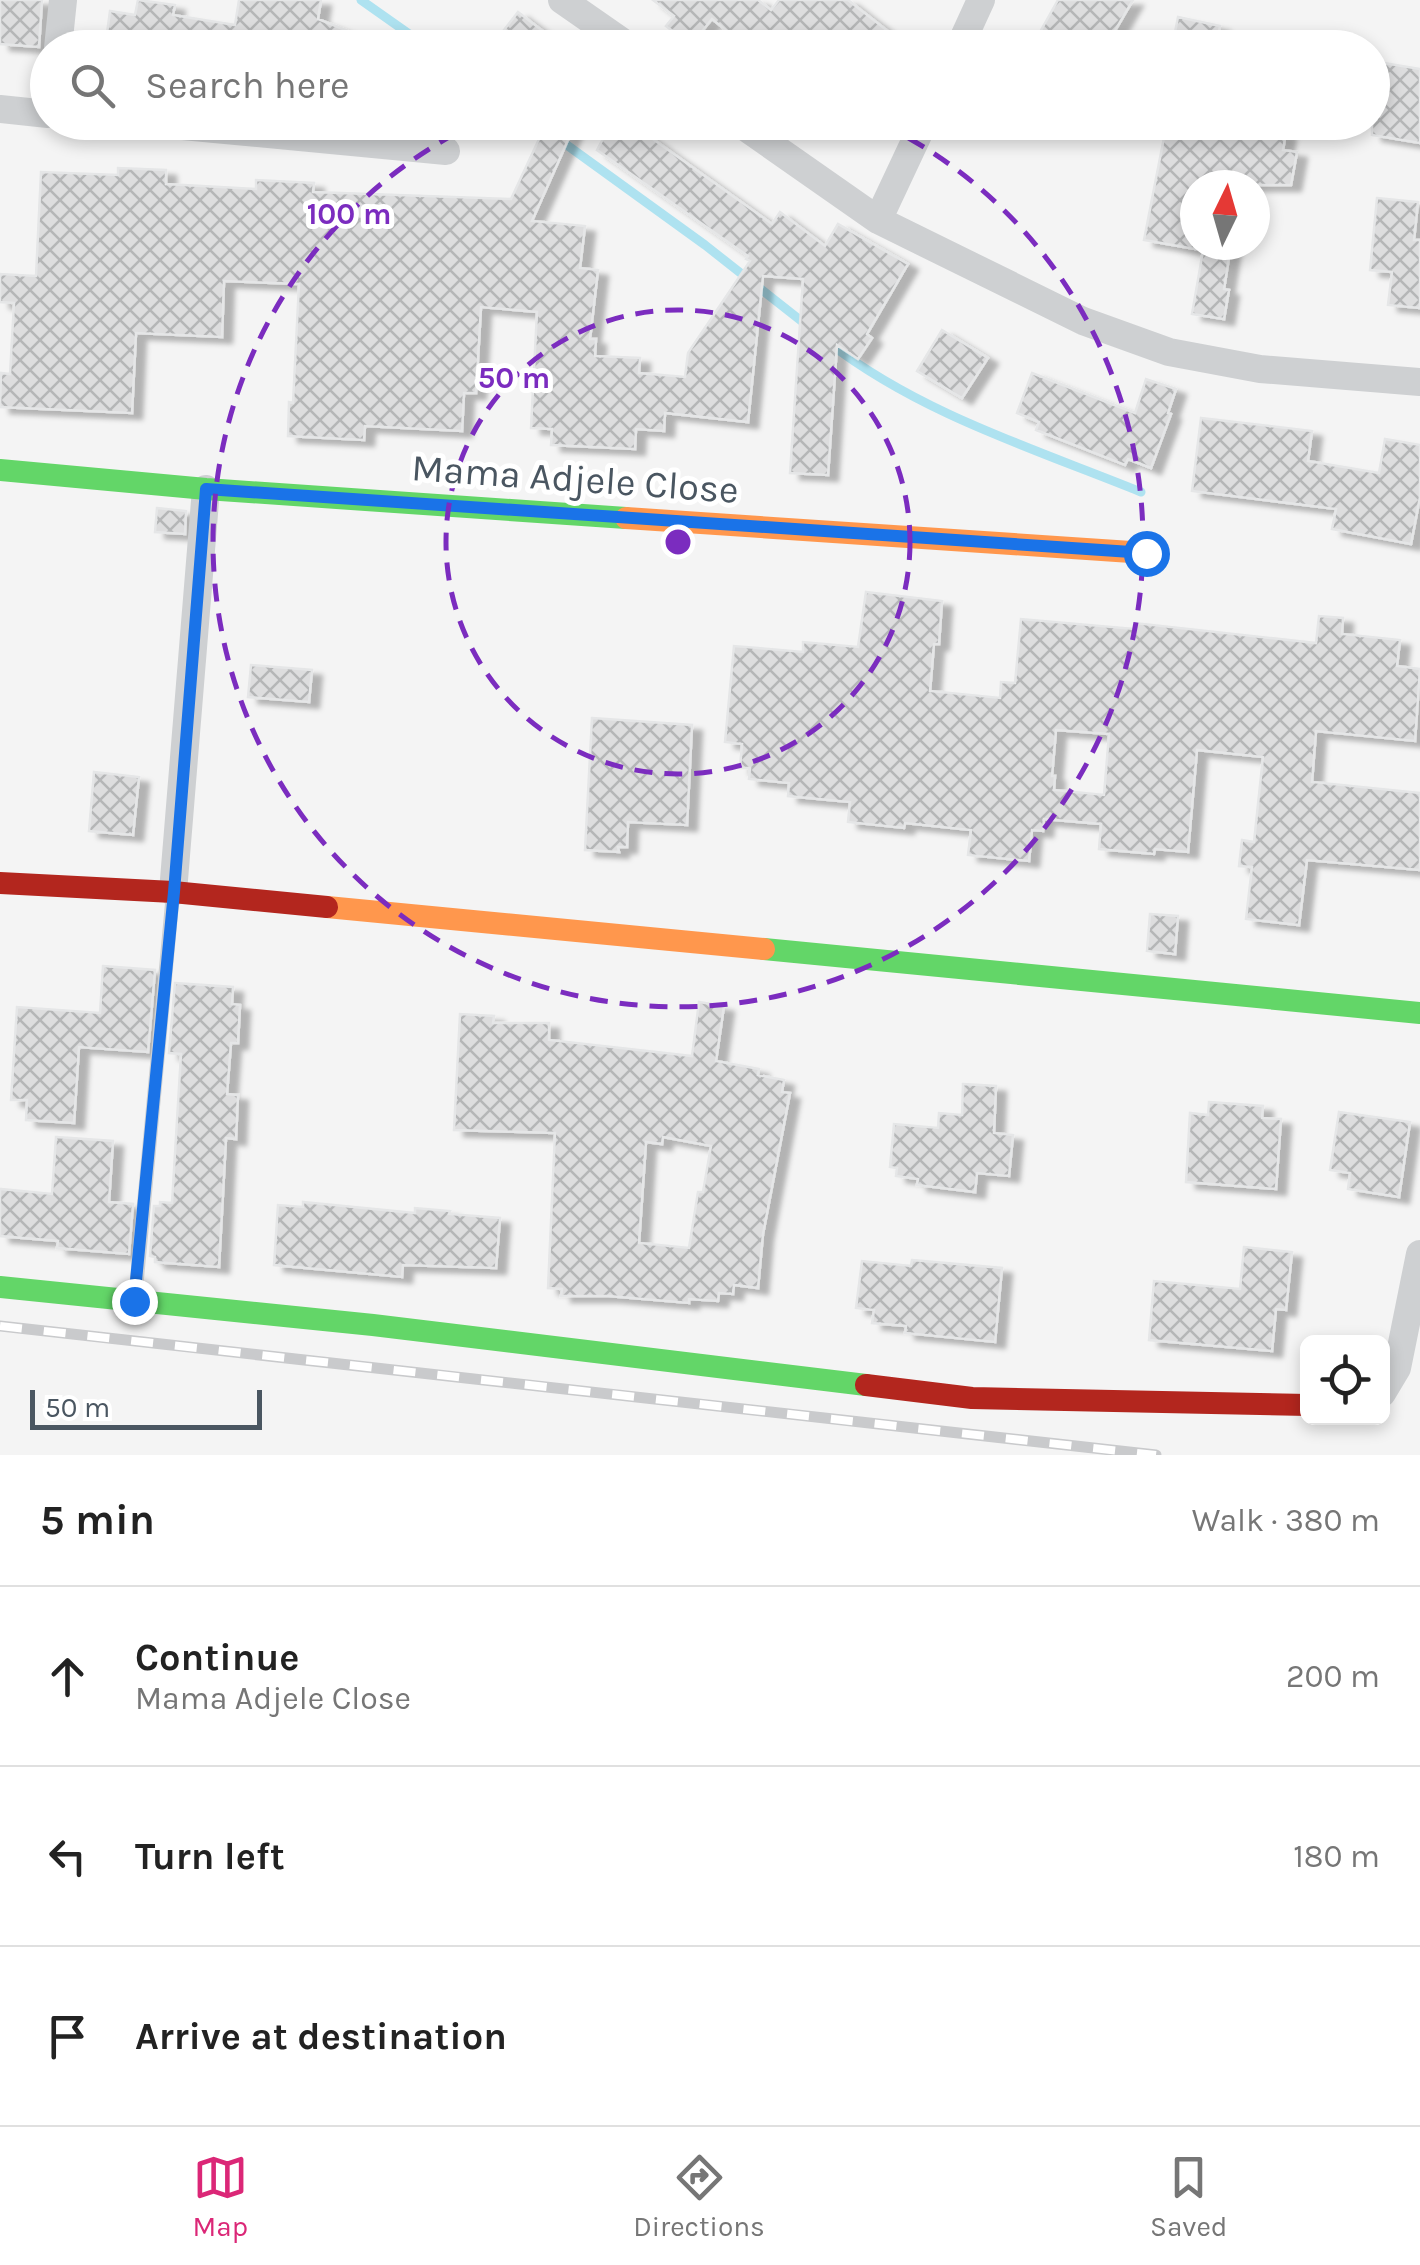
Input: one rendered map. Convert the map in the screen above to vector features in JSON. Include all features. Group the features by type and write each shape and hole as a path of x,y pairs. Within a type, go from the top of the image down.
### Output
{"street":[{"path":"60,30 63,0"},
{"path":"562,0 604,30"},
{"path":"967,30 981,0"},
{"path":"0,110 30,112"},
{"path":"330,140 446,151"},
{"path":"764,140 878,220 1083,320 1169,352 1260,368 1420,382"},
{"path":"878,220 916,140"},
{"name":"Mama Adjele Close","path":"0,470 206,489 1146,553"},
{"path":"174,892 206,489"},
{"path":"0,883 174,892 1420,1013"},
{"path":"1390,1380 1397,1368 1420,1254"},
{"path":"0,1287 374,1325 972,1398 1300,1406"}],"lane":[{"path":"134,1301 174,892"}],"building":[{"path":"0,0 42,0 40,30 30,30 30,46 0,44"},
{"path":"138,0 175,5 173,15 235,25 239,0 321,0 318,19 345,30 107,30 110,11 135,15"},
{"path":"653,0 758,0 771,10 779,0 848,0 886,30 726,30 712,19 703,30 671,30 666,26 674,16"},
{"path":"1058,0 1133,0 1116,30 1041,30"},
{"path":"518,12 542,30 504,30"},
{"path":"1178,17 1220,26 1219,30 1175,30"},
{"path":"1390,64 1420,69 1420,143 1390,138"},
{"path":"539,140 568,140 532,221 585,226 580,268 598,270 590,339 596,339 595,356 640,358 639,373 685,377 688,353 750,261 597,150 602,140 654,140 772,224 780,212 825,246 838,224 908,264 867,334 872,338 858,359 837,345 828,475 790,473 803,279 763,276 748,422 665,413 664,431 636,429 635,449 551,445 552,429 531,428 537,312 481,307 476,393 464,393 462,431 365,426 364,440 288,436 299,284 224,281 222,337 136,333 132,413 0,407 1,373 10,374 14,303 0,302 0,274 36,276 41,172 118,175 118,168 166,170 166,184 256,189 256,180 314,183 313,192 511,199"},
{"path":"1163,140 1285,140 1283,150 1297,152 1291,185 1270,185 1270,170 1180,170 1180,246 1144,240"},
{"path":"1377,198 1418,202 1414,240 1420,240 1420,308 1388,305 1392,272 1370,270"},
{"path":"1201,260 1229,260 1224,319 1192,314"},
{"path":"942,330 988,358 962,398 917,371"},
{"path":"1032,373 1135,413 1146,379 1176,389 1151,468 1128,459 1125,465 1036,430 1039,422 1017,413"},
{"path":"1201,418 1312,431 1308,461 1379,473 1385,439 1420,445 1420,497 1411,544 1332,529 1336,509 1192,491"},
{"path":"157,508 186,511 185,534 155,532"},
{"path":"866,592 942,601 930,691 1000,698 1001,682 1015,683 1021,619 1134,629 1135,623 1316,643 1319,616 1343,618 1342,634 1400,640 1397,666 1420,669 1415,741 1316,731 1312,782 1420,793 1420,870 1307,860 1299,925 1246,919 1252,867 1239,866 1242,840 1254,842 1263,757 1197,750 1188,852 1155,849 1154,854 1099,849 1101,824 1044,819 1043,831 1032,830 1029,861 968,855 971,830 848,822 850,802 788,796 789,783 749,779 750,768 740,768 742,744 725,742 734,646 803,652 803,642 858,647","holes":["1056,730 1109,734 1104,795 1054,790"]},
{"path":"251,665 312,670 309,702 248,697"},
{"path":"592,718 692,725 687,825 628,822 627,847 618,847 619,852 585,850"},
{"path":"94,772 139,777 133,835 89,831"},
{"path":"1150,914 1178,916 1175,954 1147,951"},
{"path":"103,966 155,970 148,1052 79,1047 74,1123 26,1120 27,1100 11,1100 17,1007 100,1013"},
{"path":"175,983 233,987 232,1004 240,1005 238,1043 231,1043 227,1094 238,1095 236,1139 226,1138 219,1267 155,1262 155,1257 150,1256 154,1206 172,1203 181,1054 169,1053"},
{"path":"699,1002 724,1006 716,1061 759,1069 758,1075 784,1080 782,1092 790,1093 763,1234 758,1288 734,1285 733,1294 719,1293 718,1301 689,1299 689,1303 561,1296 562,1289 548,1288 555,1133 454,1130 460,1014 494,1016 493,1023 549,1023 549,1040 692,1056","holes":["663,1137 711,1146 703,1192 698,1192 689,1248 639,1243 646,1142 662,1144"]},
{"path":"963,1084 996,1086 994,1133 1013,1135 1009,1176 977,1173 975,1192 917,1185 918,1179 896,1176 897,1168 890,1167 894,1124 938,1128 939,1113 962,1115"},
{"path":"1209,1102 1263,1106 1262,1118 1281,1119 1276,1189 1186,1182 1190,1113 1208,1115"},
{"path":"1339,1112 1410,1122 1399,1197 1348,1189 1350,1173 1330,1170"},
{"path":"56,1137 113,1141 109,1202 133,1204 129,1254 57,1248 58,1241 0,1236 0,1189 52,1194"},
{"path":"303,1202 415,1213 415,1208 500,1218 496,1268 403,1265 402,1277 274,1265 278,1205 303,1207"},
{"path":"1244,1247 1292,1252 1286,1310 1276,1309 1272,1351 1149,1340 1154,1281 1240,1289"},
{"path":"912,1260 1002,1268 995,1342 905,1333 906,1326 872,1323 874,1310 856,1308 862,1261 911,1266"}],"waterway":[{"path":"361,0 404,30"},
{"path":"560,140 705,245 809,327"},
{"path":"829,343 864,368 940,410 1141,492"}],"railway":[{"path":"0,1326 1156,1455"}],"traffic: fast":[{"path":"0,470 206,489 626,518"},
{"path":"764,949 1420,1013"},
{"path":"0,1287 373,1325 866,1385"}],"traffic: slow":[{"path":"626,518 1146,553"},
{"path":"327,907 764,949"}],"traffic: jam":[{"path":"0,883 173,892 327,907"},
{"path":"866,1385 972,1398 1300,1405"}],"route":[{"path":"134,1301 174,892 206,489 1146,553"}]}
